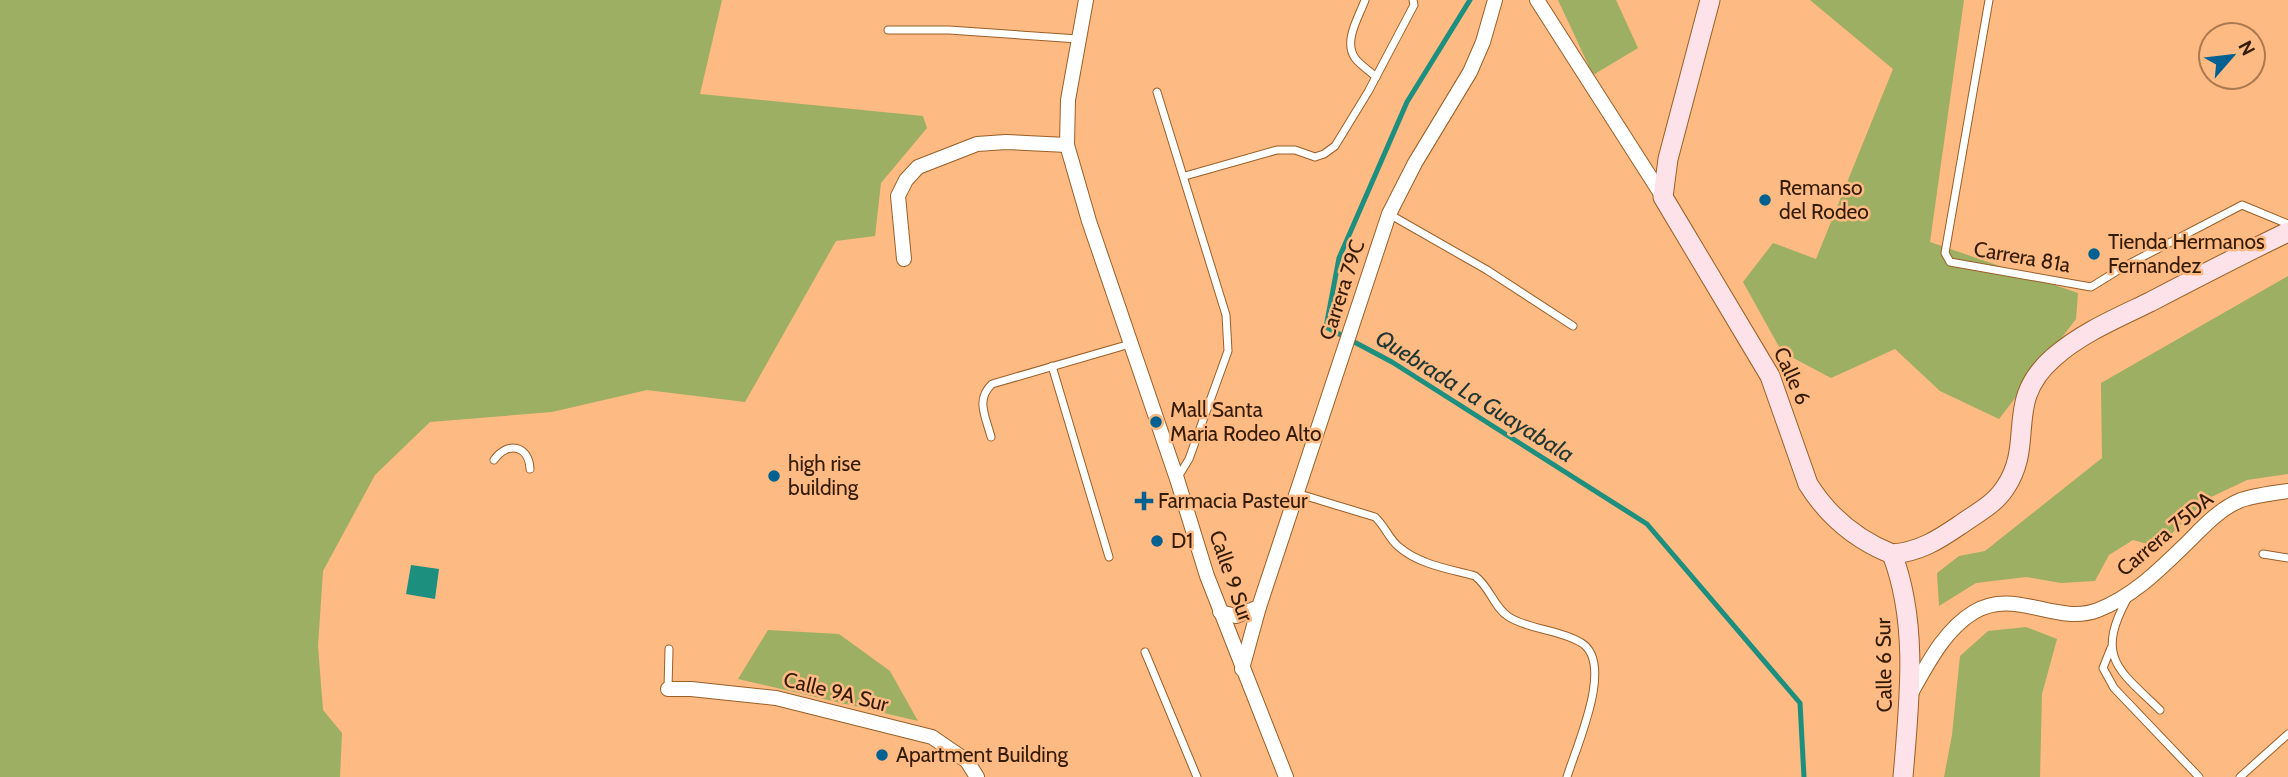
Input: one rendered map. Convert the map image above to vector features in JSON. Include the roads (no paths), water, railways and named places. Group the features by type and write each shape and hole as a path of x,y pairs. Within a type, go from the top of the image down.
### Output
{"main road":[{"path":"1663,197 1668,159 1710,0"},
{"name":"Calle 6","path":"1663,197 1770,376 1805,477 1817,498 1854,534 1892,554"},
{"path":"1892,554 1921,548 1937,541 1990,504 2003,491 2018,462 2022,410 2026,394 2032,381 2055,356 2091,332 2288,232"},
{"name":"Calle 6 Sur","path":"1892,554 1904,590 1908,624 1909,697 1903,777"}],"street":[{"name":"Calle 9 Sur","path":"1086,0 1068,100 1067,145 1089,222 1220,612 1286,777"},
{"name":"Carrera 79C","path":"1242,669 1259,607 1389,214 1415,163 1474,63 1495,0"},
{"name":"Calle 6","path":"1537,0 1663,197"},
{"path":"904,259 898,196 906,180 918,167 977,144 1006,142 1067,145"},
{"name":"Carrera 75DA","path":"1909,697 1943,641 1959,622 1976,610 1998,602 2011,602 2076,615 2101,609 2131,593 2159,571 2211,519 2225,509 2248,498 2288,491"},
{"path":"1220,612 1236,616 1259,607"},
{"name":"Calle 9A Sur","path":"668,689 776,698 932,737 967,761 977,777"}],"lane":[{"path":"1365,0 1350,39 1351,48 1355,58 1376,76"},
{"path":"1185,176 1277,150 1295,150 1315,157 1335,146 1414,5 1413,0"},
{"name":"Carrera 81a","path":"1989,0 1945,253 1950,262 2087,287 2242,205 2288,224"},
{"path":"888,30 950,30 1078,39"},
{"path":"1157,92 1185,176 1229,332 1224,363 1189,459 1177,479"},
{"path":"1389,214 1487,270 1573,326"},
{"path":"991,437 982,399 992,384 1130,344"},
{"path":"1052,366 1110,558"},
{"path":"494,460 499,452 511,447 527,456 530,469"},
{"path":"1296,493 1376,517 1397,546 1414,557 1475,576 1483,582 1500,610 1508,617 1559,632 1583,643 1592,654 1597,670 1595,689 1567,777"},
{"path":"2263,554 2288,558"},
{"path":"2131,593 2116,622 2111,648 2103,668 2106,677 2199,777"},
{"path":"2111,648 2115,663 2122,673 2160,710"},
{"path":"668,689 669,649"},
{"path":"1145,652 1197,777"},
{"path":"2241,777 2288,734"}],"water":[{"path":"411,565 439,569 435,599 406,594"}],"waterway":[{"name":"Quebrada La Guayabala","path":"1470,0 1407,102 1339,258 1326,327 1392,362 1647,524 1800,703 1804,777"}],"place":[{"name":"Remanso del Rodeo","path":"1765,200"},
{"name":"Tienda Hermanos Fernandez","path":"2094,254"},
{"name":"Mall Santa Maria Rodeo Alto","path":"1156,422"},
{"name":"high rise building","path":"774,476"},
{"name":"Farmacia Pasteur","path":"1144,501"},
{"name":"D1","path":"1157,541"},
{"name":"Apartment Building","path":"882,755"}]}
